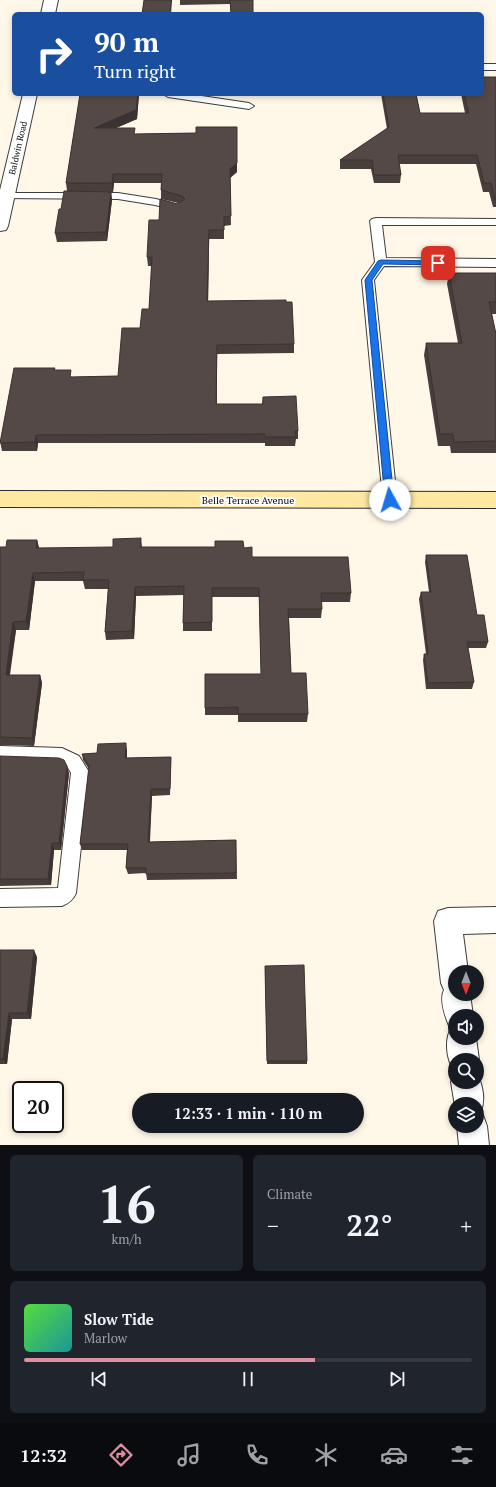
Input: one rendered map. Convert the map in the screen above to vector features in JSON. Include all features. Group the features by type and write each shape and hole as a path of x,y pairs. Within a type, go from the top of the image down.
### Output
{"street":[{"path":"48,12 51,0"},
{"name":"Baldwin Road","path":"0,226 30,96"},
{"name":"Belle Terrace Avenue","path":"0,499 496,500"},
{"path":"453,965 448,920 496,920"},
{"path":"473,1133 474,1145"}],"lane":[{"path":"484,67 496,67"},
{"path":"182,96 249,106"},
{"path":"7,196 118,196 156,202 178,208"},
{"path":"390,500 368,280 381,262 376,221 496,222"},
{"path":"381,262 496,263"},
{"path":"0,754 62,756 73,761 80,772 68,893 62,897 0,898"}],"building":[{"path":"144,0 171,0 170,12 142,12"},
{"path":"230,0 253,0 253,12 231,12"},
{"path":"484,77 496,77 496,199 491,183 484,183 477,155 398,155 401,175 374,175 372,160 340,160 389,127 383,96 416,96 420,113 469,113 465,96 484,96"},
{"path":"80,96 138,96 136,110 94,128 135,128 134,134 196,133 196,127 237,127 237,163 230,169 231,216 224,217 224,230 209,230 207,301 286,300 286,302 292,302 294,344 217,345 216,404 263,404 263,397 296,396 298,431 295,431 296,437 265,437 265,434 36,435 35,442 0,443 14,368 55,368 54,370 71,370 70,377 118,376 122,328 140,328 142,309 149,309 152,257 147,257 149,220 159,220 160,199 177,204 185,199 182,196 161,190 162,174 113,174 112,183 66,183"},
{"path":"64,191 111,192 106,232 55,233"},
{"path":"449,273 496,273 496,302 489,302 496,334 496,441 454,442 453,434 440,434 426,343 462,343"},
{"path":"141,538 140,547 215,547 215,541 243,541 244,548 252,547 252,557 348,557 351,593 321,593 322,609 288,609 291,673 306,673 308,714 238,714 238,707 205,708 205,674 261,674 259,588 212,588 212,622 183,623 184,586 135,587 132,631 105,632 109,580 83,580 84,572 33,573 26,621 13,622 6,675 40,675 32,738 0,737 0,547 6,547 7,540 37,540 36,548 113,547 113,539"},
{"path":"426,555 467,555 477,615 484,615 488,642 467,642 474,682 428,683 424,654 428,654 421,592 431,592"},
{"path":"126,743 125,758 171,757 170,789 151,789 148,842 236,840 236,873 146,874 146,868 126,868 128,844 80,844 89,766 82,754 97,753 98,744"},
{"path":"0,756 59,758 64,760 67,766 59,843 52,843 48,879 0,879"},
{"path":"0,950 34,950 27,1013 9,1013 3,1059 0,1059"},
{"path":"304,965 307,1061 267,1061 265,966"}],"route":[{"path":"390,500 368,280 381,262 438,263"}]}
